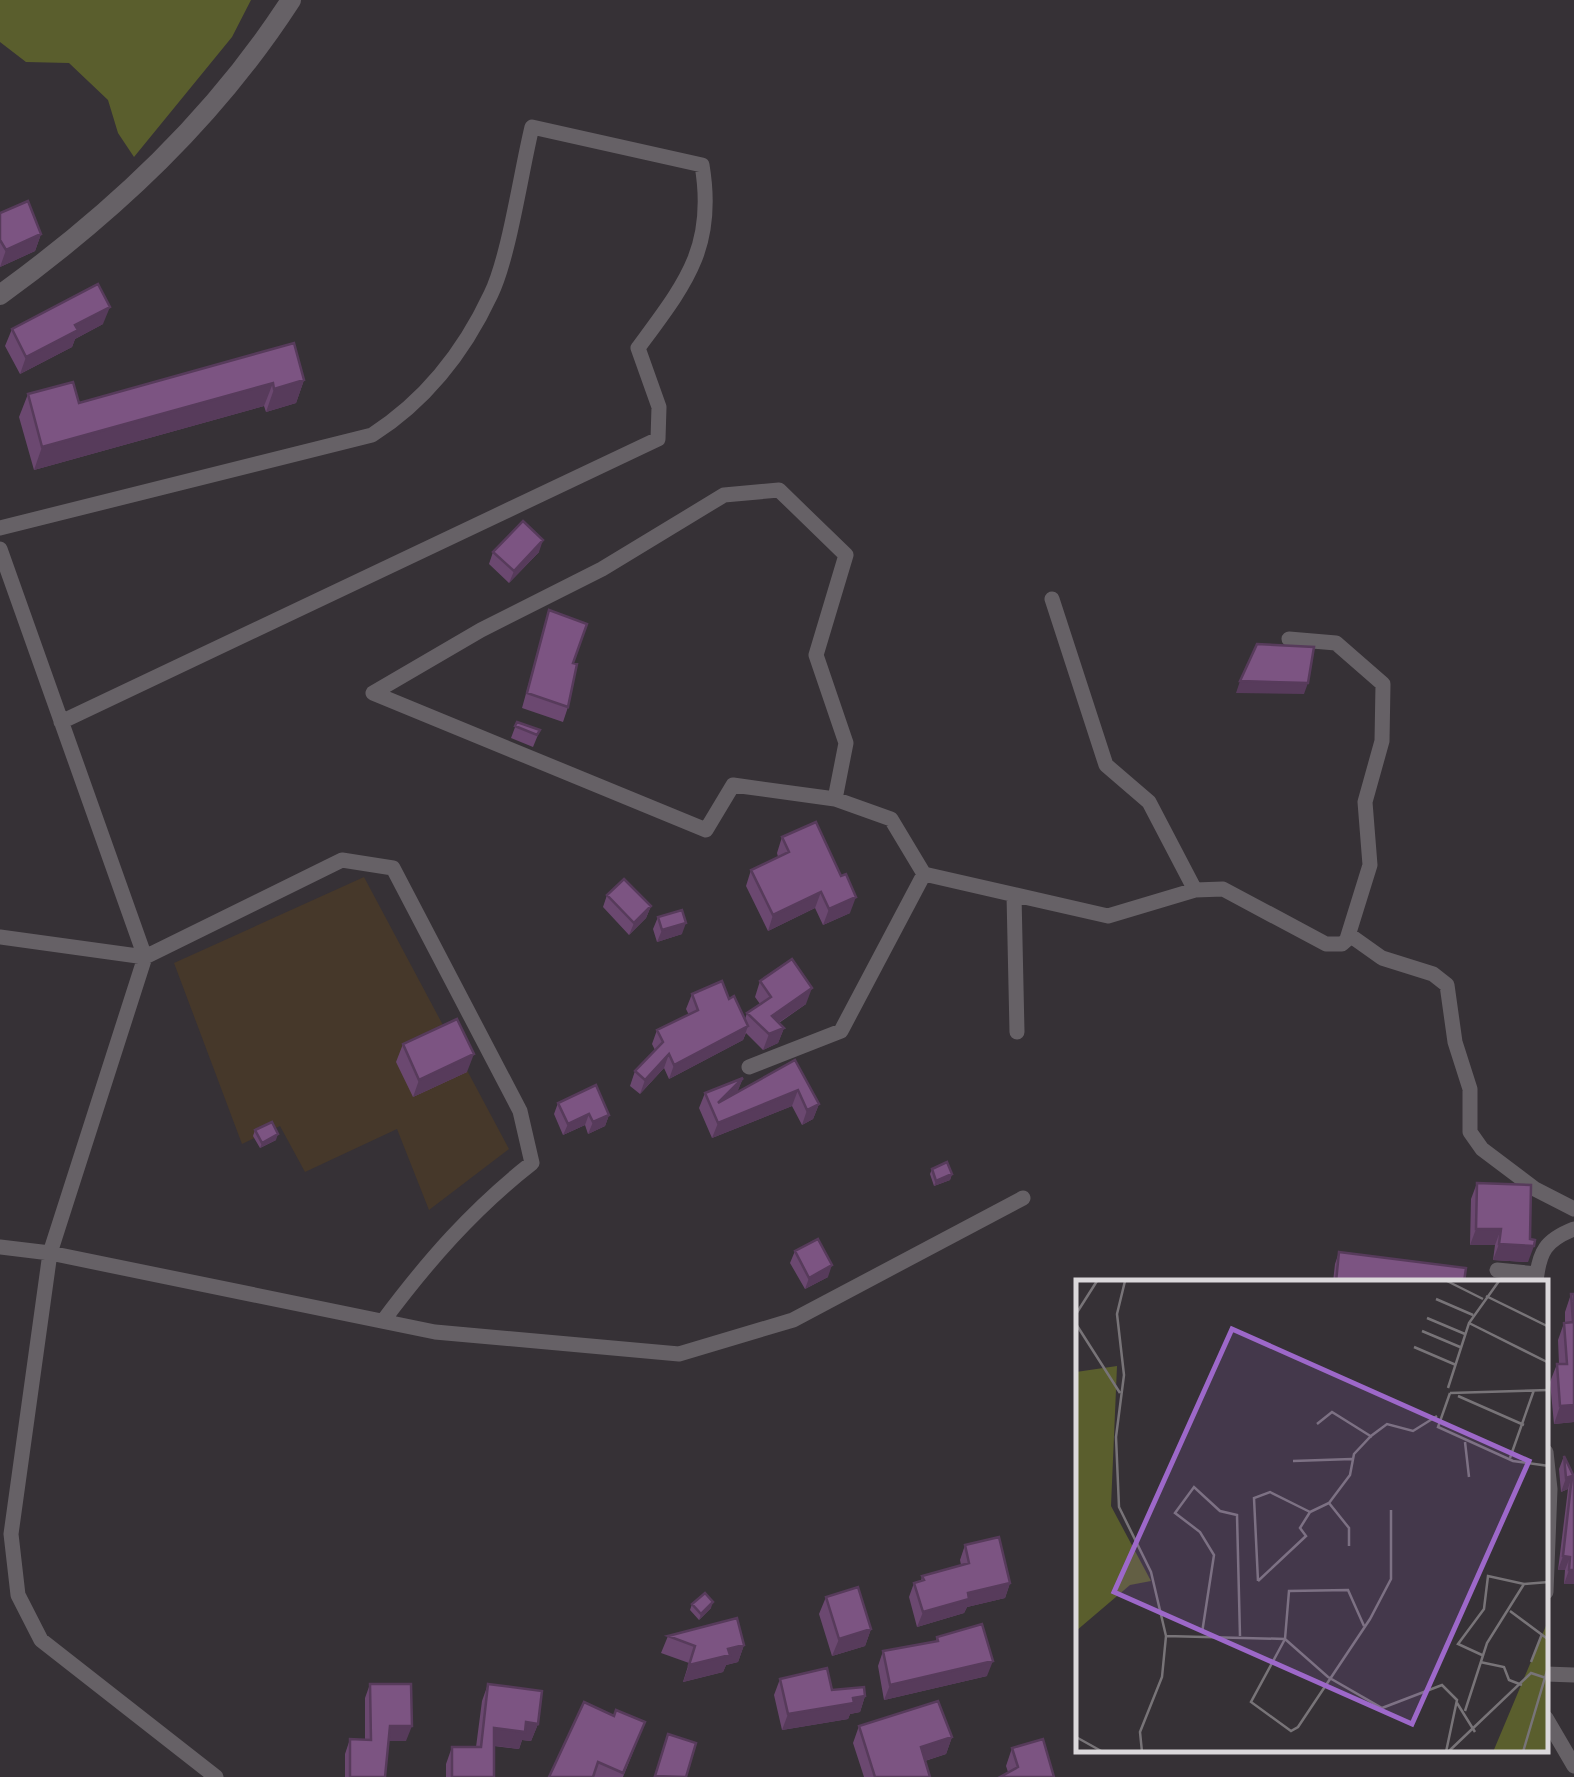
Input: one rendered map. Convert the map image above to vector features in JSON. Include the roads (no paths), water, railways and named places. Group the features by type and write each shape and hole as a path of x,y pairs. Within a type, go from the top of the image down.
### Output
{"street":[{"path":"0,295 86,232 183,140 251,62 292,0"},
{"path":"0,528 372,435 404,414 436,384 492,292 532,128 702,166 710,209 689,278 638,348 659,408 658,439 61,722"},
{"path":"834,799 846,743 816,655 846,555 779,490 724,496 602,569 481,630 373,693 706,830 733,785 834,799 891,819 924,874 1108,916 1195,890 1223,889 1326,944 1351,936 1382,958 1433,974 1447,985 1455,1042 1470,1090 1470,1132 1482,1149 1535,1189 1574,1209"},
{"path":"0,549 144,957 50,1254 10,1534 18,1595 41,1640 216,1777"},
{"path":"1052,599 1106,765 1149,802 1195,890"},
{"path":"1289,639 1336,642 1384,684 1382,740 1364,802 1370,865 1347,939"},
{"path":"0,937 144,957 342,860 392,868 520,1112 532,1163 487,1198 425,1265 383,1321"},
{"path":"749,1067 841,1031 924,874"},
{"path":"1014,895 1017,1032"},
{"path":"0,1247 435,1332 679,1354 793,1320 1024,1198"},
{"path":"1496,1270 1537,1278 1542,1250 1551,1238 1574,1229"},
{"path":"1549,1480 1549,1516"},
{"path":"1549,1674 1574,1675"},
{"path":"1549,1723 1574,1766"}]}
